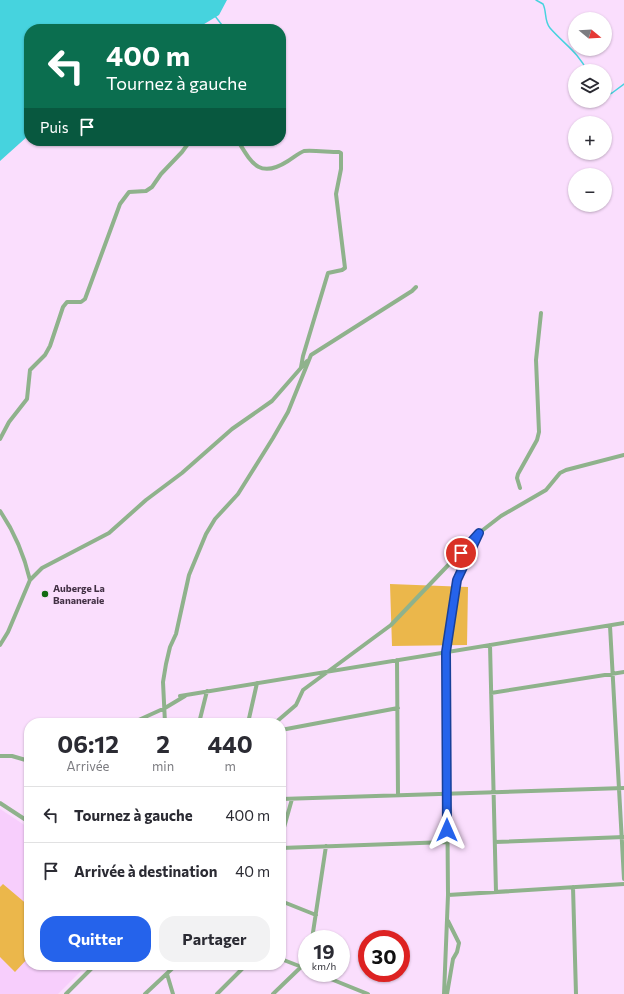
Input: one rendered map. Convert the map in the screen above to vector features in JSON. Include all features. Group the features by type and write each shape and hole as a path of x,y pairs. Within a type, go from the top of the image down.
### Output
{"street":[{"path":"0,439 9,422 27,399 30,370 45,355 50,346 63,307 67,302 81,302 85,299 120,204 129,192 146,191 152,188 161,174 186,146"},
{"path":"241,146 252,163 262,169 273,169 303,152 341,153 341,169 336,194 344,268 342,270 328,273 303,356 299,382"},
{"path":"0,645 8,632 30,580 42,568 109,533 146,500 182,473 232,429 272,401 311,355 416,287"},
{"path":"520,488 517,478 518,474 537,440 539,432 536,360 541,312"},
{"path":"165,718 163,682 166,664 170,647 176,634 182,600 195,558 215,519 238,494 288,412 311,355"},
{"path":"282,718 296,705 303,690 391,625 479,533 501,516 546,490 560,473 566,470 624,455"},
{"path":"0,511 16,537 26,562 30,580"},
{"path":"446,994 448,842 446,652 457,580 479,533"},
{"path":"180,696 624,624"},
{"path":"610,626 622,788 624,879"},
{"path":"490,645 496,892"},
{"path":"397,660 398,795"},
{"path":"491,693 624,672"},
{"path":"249,718 258,683"},
{"path":"200,718 207,691"},
{"path":"143,718 186,695"},
{"path":"286,729 398,708"},
{"path":"0,756 12,756 24,760"},
{"path":"286,799 622,788"},
{"path":"286,820 292,799"},
{"path":"0,803 24,819"},
{"path":"495,842 623,837"},
{"path":"286,848 448,842"},
{"path":"314,930 326,846"},
{"path":"448,895 624,884"},
{"path":"573,887 576,994"},
{"path":"286,903 316,915"},
{"path":"446,994 453,960 459,943 447,920"},
{"path":"286,961 298,966"},
{"path":"68,993 90,970"},
{"path":"145,994 170,970"},
{"path":"217,994 241,970"},
{"path":"273,994 298,970"},
{"path":"166,974 173,994"},
{"path":"338,982 368,994"}],"shaded area":[{"path":"390,584 468,587 467,645 392,646"},
{"path":"0,809 24,825 24,970 82,970 58,994 0,994"},
{"path":"3,884 24,902 24,962 15,972 0,957 0,887"}],"water":[{"path":"0,0 227,0 219,15 204,24 24,24 24,139 0,161"}],"waterway":[{"path":"536,0 543,4 550,28 575,53 583,64"},
{"path":"215,16 221,24"},
{"path":"612,93 624,84"}],"place":[{"name":"Auberge La Bananeraie","path":"45,594"}],"route":[{"path":"447,830 446,652 457,580 467,555 479,533 461,553"}]}
